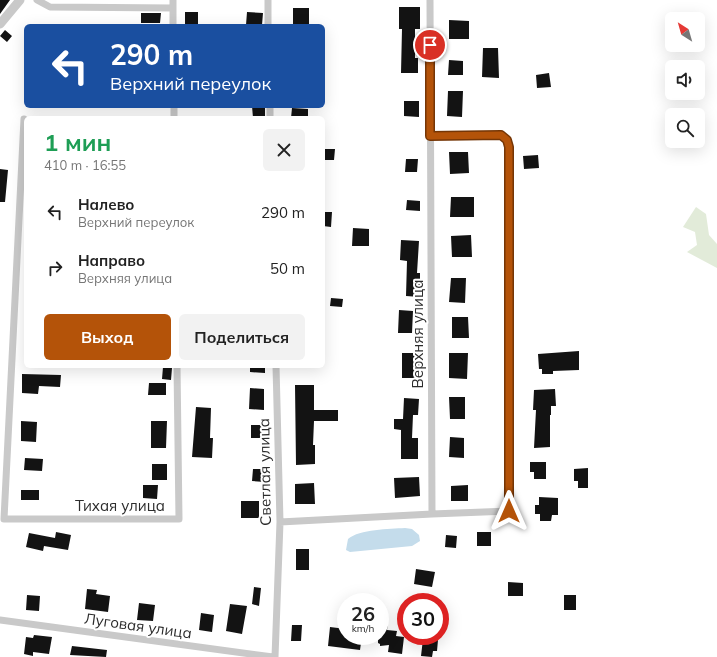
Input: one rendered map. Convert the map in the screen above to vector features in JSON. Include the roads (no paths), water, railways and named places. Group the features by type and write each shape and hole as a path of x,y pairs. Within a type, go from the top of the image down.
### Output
{"street":[{"path":"0,24 20,0"},
{"path":"37,0 50,7 173,8"},
{"path":"173,0 173,24"},
{"path":"268,0 268,24"},
{"name":"Верхняя улица","path":"430,0 432,514"},
{"path":"2,521 24,119"},
{"path":"280,522 509,511 509,147 507,140 501,135 430,136"},
{"name":"Тихая улица","path":"2,521 179,519 177,368"},
{"name":"Светлая улица","path":"274,657 280,522 276,368"},
{"name":"Луговая улица","path":"0,620 274,657"}],"water":[{"path":"412,529 419,535 420,541 412,546 350,552 346,550 348,539 360,533 375,530"}]}
